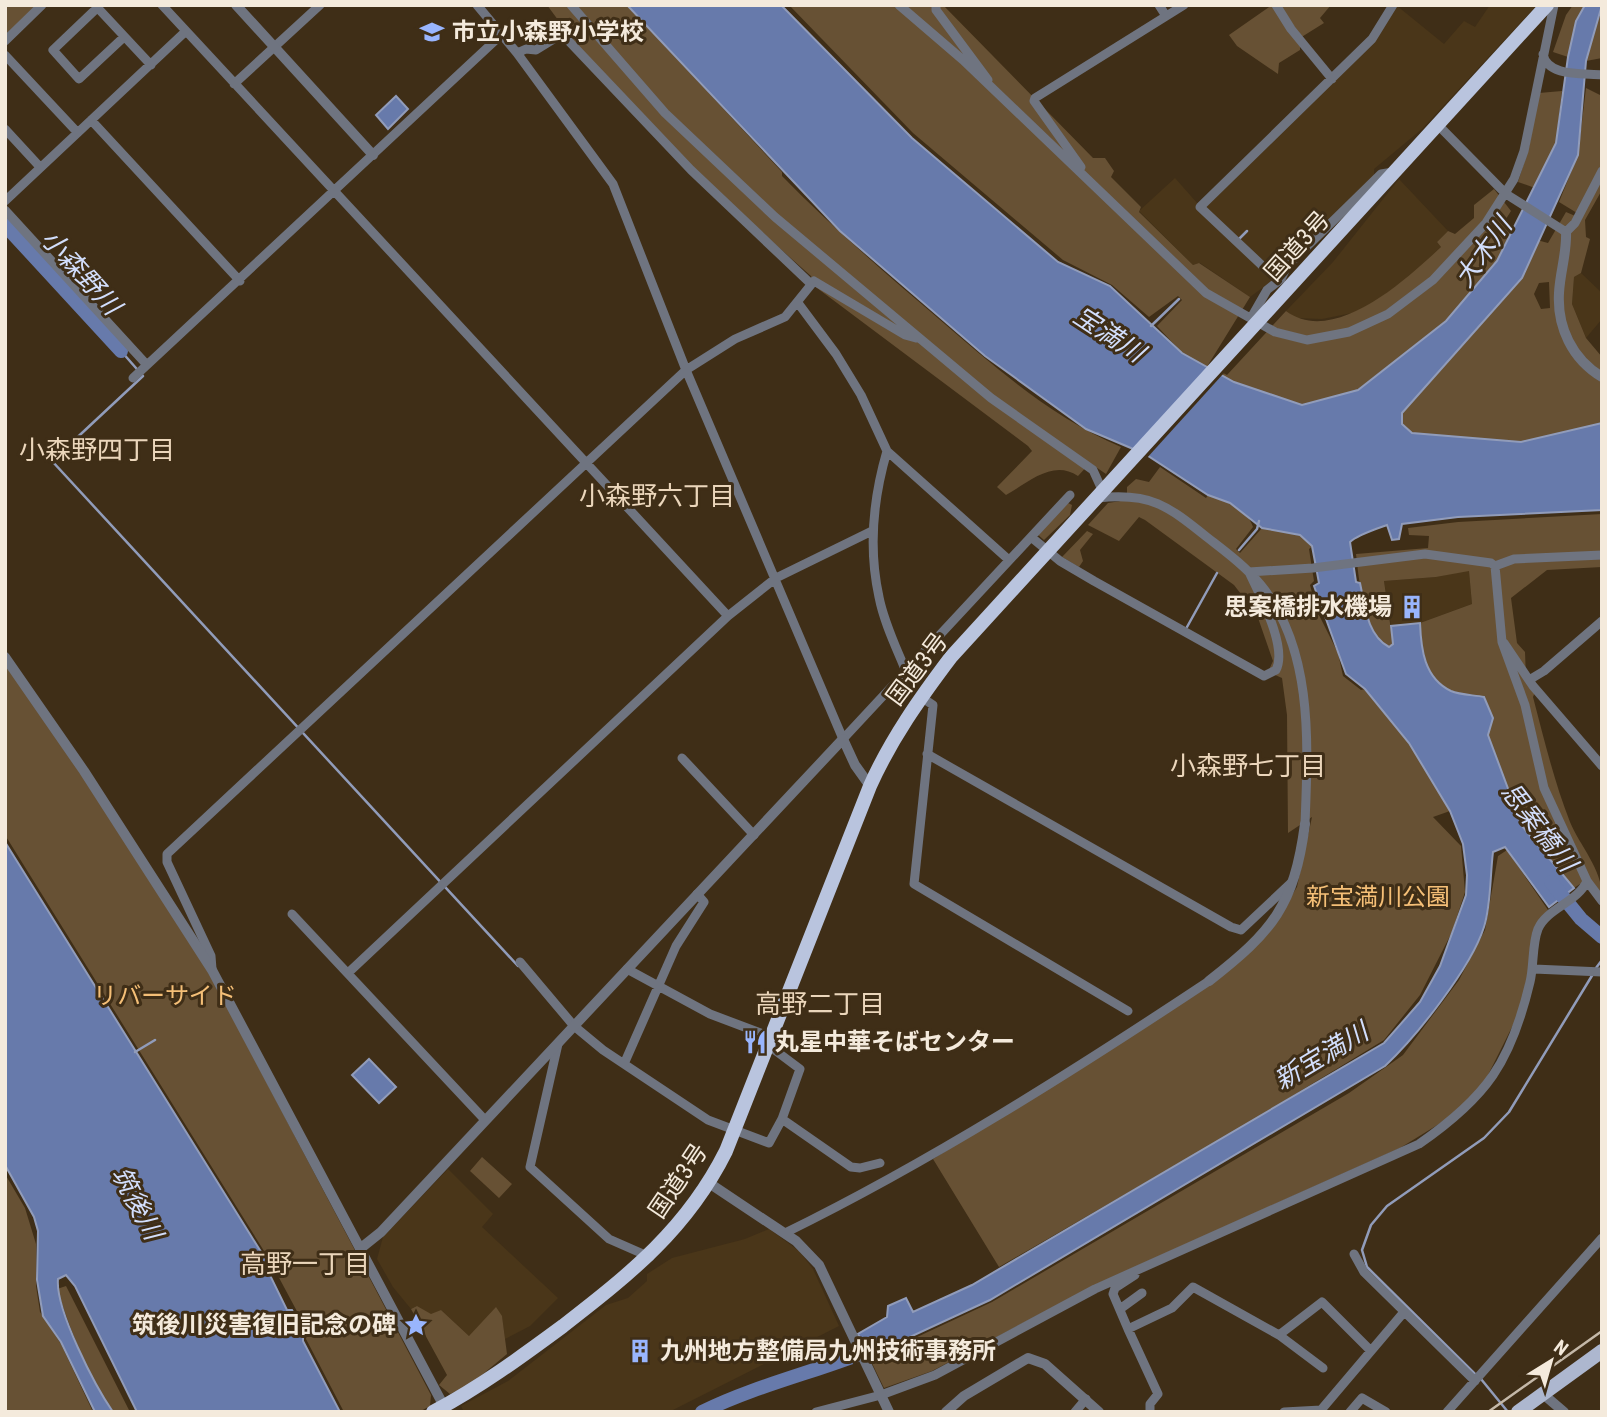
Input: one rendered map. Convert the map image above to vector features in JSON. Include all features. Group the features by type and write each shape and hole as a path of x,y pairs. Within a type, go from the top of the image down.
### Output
{"highway":[{"name":"国道3号","path":"442,1410 532,1349 650,1257 709,1183 734,1130 870,786 889,747 921,697 951,657 1062,540 1254,323 1547,5"}],"main road":[{"path":"1518,1412 1602,1351"}],"street":[{"path":"5,41 42,5"},
{"path":"162,5 729,616"},
{"path":"236,5 373,155"},
{"path":"477,5 517,53 613,184 686,370 843,739 855,765 870,786"},
{"path":"571,5 657,104 710,158 916,338 992,398 1093,470 1100,495 1127,495 1160,504 1249,572 1277,608 1293,646 1300,679 1307,725 1305,824 1296,879 1273,922 1252,946 1209,981 1150,1022 841,1205 785,1233"},
{"path":"899,5 994,90 1198,286 1254,323 1275,332 1307,340 1333,336 1369,325 1433,280 1510,197 1527,142 1554,5"},
{"path":"936,5 936,10 994,90"},
{"path":"1160,5 1166,16"},
{"path":"1084,175 1034,101 1035,98 1184,5"},
{"path":"1276,5 1291,29 1332,79"},
{"path":"1393,5 1372,39 1200,207 1269,272 1280,274 1381,174 1395,171"},
{"path":"234,84 317,6"},
{"path":"124,37 79,79 53,50 96,7 151,65"},
{"path":"5,201 186,31"},
{"path":"517,53 526,49 536,50 562,34 691,170 810,282 817,283 905,335 916,338"},
{"path":"133,378 501,35"},
{"path":"1543,52 1548,66 1562,71 1602,75"},
{"path":"5,55 77,132"},
{"path":"91,120 240,281"},
{"path":"1437,124 1510,197 1566,232"},
{"path":"5,129 40,167"},
{"path":"1602,171 1575,223 1566,232 1559,293 1565,334 1580,359 1602,377"},
{"path":"5,210 147,365"},
{"path":"1254,323 1267,290 1281,279 1287,266"},
{"path":"212,970 211,956 166,862 167,854 686,370 736,339 785,317 798,303 810,282"},
{"path":"798,303 836,354 861,395 887,451 1009,560"},
{"path":"887,451 872,519 872,531 879,598 906,674"},
{"path":"361,1248 381,1232 906,674 1070,495"},
{"path":"348,973 729,616 776,578 872,531"},
{"path":"1031,537 1060,561 1264,676 1276,670 1279,659 1272,623 1249,572"},
{"path":"1249,572 1442,554 1484,560 1495,566 1514,559 1602,555"},
{"path":"1495,566 1503,642 1525,705 1544,788 1586,884 1602,901"},
{"path":"1529,680 1602,621"},
{"path":"1503,642 1510,648 1529,680 1602,766"},
{"path":"5,657 84,771 212,970 361,1248 442,1410"},
{"path":"921,697 933,705 914,884 1128,1011"},
{"path":"927,754 1209,915 1241,930 1296,879"},
{"path":"682,758 754,835"},
{"path":"816,1412 881,1395 935,1375 1040,1316 1139,1268 1419,1144 1449,1124 1479,1097 1494,1077 1521,1018 1534,969 1537,930 1586,884"},
{"path":"624,1064 676,946 704,902 697,894"},
{"path":"292,914 485,1120"},
{"path":"520,962 574,1026 624,1064 708,1120 769,1143 782,1119 800,1069 770,1041 710,1014 627,969"},
{"path":"1534,969 1589,969 1602,972"},
{"path":"558,1044 530,1167 609,1240 650,1257"},
{"path":"782,1119 851,1167 860,1168 880,1163"},
{"path":"709,1183 785,1233 819,1265 888,1412"},
{"path":"1447,1412 1602,1238"},
{"path":"1354,1254 1364,1272 1475,1381"},
{"path":"1139,1268 1133,1277 1115,1288 1113,1294 1158,1394 1150,1404 1150,1412"},
{"path":"1128,1329 1172,1308 1193,1287 1198,1287 1229,1310 1279,1335 1323,1368"},
{"path":"1120,1310 1142,1293"},
{"path":"1279,1335 1322,1302 1371,1351"},
{"path":"1284,1412 1321,1410 1404,1312"},
{"path":"946,1412 964,1395 1028,1358 1045,1364 1099,1412"},
{"path":"1543,1394 1564,1412"},
{"path":"1350,1412 1362,1398 1386,1412"},
{"path":"1075,1412 1086,1399"}],"shaded area":[{"path":"1396,5 1444,44 1464,21 1475,27 1490,5 1537,5 1422,129 1374,169 1374,176 1277,277 1250,297 1200,263 1193,265 1139,211 1175,178 1198,204 1372,43"},
{"path":"1399,179 1448,231 1437,242 1441,247 1405,282 1357,312 1322,319 1295,318 1286,311 1333,262"},
{"path":"1581,273 1602,293 1602,319 1586,338 1572,304 1574,277"},
{"path":"1469,570 1472,604 1420,623 1391,626 1384,581 1436,577"},
{"path":"448,1169 493,1214 482,1227 558,1298 530,1326 505,1339 502,1317 469,1336 441,1310 431,1315 417,1306 411,1309 393,1287 377,1259 383,1237"},
{"path":"769,1229 799,1251 813,1269 839,1326 669,1412 464,1412 461,1406 508,1381 606,1305 628,1298 647,1281 647,1274 672,1258 745,1239"}],"green space":[{"path":"5,5 42,5 5,41"},
{"path":"547,5 627,5 782,172 782,176 859,249 982,356 1026,390 1071,421 1121,447 1106,474 1090,463 1078,476 1069,471 1050,471 1006,495 997,487 1032,451 1028,446 813,285 811,276 705,181 638,114 575,43"},
{"path":"789,5 943,5 1093,158 1105,158 1114,171 1111,177 1141,207 1139,212 1193,265 1199,263 1250,297 1208,365 1227,375 1286,311 1305,320 1326,321 1347,315 1390,290 1441,247 1437,242 1448,231 1455,234 1474,218 1474,205 1494,189 1511,211 1504,222 1512,228 1497,261 1446,321 1357,390 1302,405 1234,382 1182,353 1157,326 1182,300 1178,296 1149,317 1112,285 1063,260 913,133"},
{"path":"1272,5 1331,5 1320,18 1324,23 1300,38 1300,50 1279,63 1278,74 1237,46 1229,35"},
{"path":"1573,5 1585,5 1576,21 1568,57 1553,52 1566,15"},
{"path":"1602,12 1602,58 1586,61 1594,27"},
{"path":"1586,88 1602,96 1602,166 1577,213 1559,202 1578,155"},
{"path":"1562,91 1556,143 1535,188 1518,182 1529,147 1539,93"},
{"path":"1602,177 1602,190 1585,220 1586,237 1590,239 1581,273 1574,277 1572,304 1586,338 1602,357 1602,423 1521,442 1412,433 1402,424 1402,412 1522,278 1537,240 1548,243 1566,212 1580,218","holes":["1549,282 1550,308 1541,309 1534,294 1539,283"]},
{"name":"新宝満川公園","path":"1160,467 1206,498 1208,495 1221,500 1246,515 1253,527 1236,549 1240,553 1262,528 1301,535 1313,546 1309,549 1314,581 1310,585 1317,611 1338,653 1343,676 1361,690 1365,689 1409,743 1450,811 1433,817 1461,846 1465,892 1452,932 1420,995 1384,1040 1238,1129 999,1267 933,1159 1159,1018 1271,929 1297,887 1312,817 1288,833 1287,715 1282,678 1268,672 1273,661 1257,615 1234,585 1139,517 1119,541 1088,525 1108,503 1127,500 1127,487 1136,479 1149,482"},
{"path":"1068,503 1072,505 1070,515 1044,540 1037,534"},
{"path":"1602,514 1602,567 1547,570 1511,598 1517,643 1525,652 1526,678 1535,692 1533,697 1554,776 1570,822 1598,876 1602,896 1580,884 1574,888 1522,826 1488,734 1493,718 1484,697 1451,691 1435,679 1426,662 1420,623 1472,604 1469,571 1436,577 1384,581 1393,644 1389,647 1380,640 1368,618 1356,554 1428,548 1429,536 1409,535 1408,528 1458,522"},
{"path":"1087,531 1093,534 1080,550 1083,561 1079,567 1062,557"},
{"name":"リバーサイド","path":"5,664 88,783 208,971 431,1395 430,1406 419,1412 344,1412 306,1339 307,1330 269,1259 5,835"},
{"name":"新宝満川公園","path":"1507,850 1548,910 1540,919 1518,1015 1484,1083 1460,1111 1400,1148 1097,1284 932,1371 884,1388 870,1359 992,1302 1349,1093 1403,1055 1459,980 1485,930 1498,856"},
{"path":"482,1157 512,1184 499,1198 470,1171"},
{"path":"5,1174 25,1208 36,1244 36,1286 40,1312 61,1344 93,1412 5,1412"},
{"path":"66,1286 130,1412 113,1412 95,1383 74,1337 57,1289"},
{"path":"417,1306 431,1314 441,1310 469,1336 496,1307 502,1316 507,1354 471,1384 450,1394 439,1385 447,1375 411,1309"}],"water":[{"name":"宝満川","path":"627,5 781,5 912,138 1058,262 1110,286 1182,353 1234,382 1302,405 1358,390 1446,321 1497,261 1556,143 1576,21 1585,5 1602,5 1586,61 1578,155 1522,278 1402,413 1402,424 1412,433 1521,442 1602,423 1602,510 1458,517 1402,524 1399,539 1392,540 1387,525 1350,542 1356,582 1360,583 1371,628 1389,647 1393,644 1391,626 1420,623 1423,653 1435,679 1451,691 1484,697 1493,718 1488,735 1522,826 1574,888 1549,907 1505,847 1493,852 1488,909 1477,944 1441,1001 1412,1038 1385,1066 990,1300 869,1356 858,1334 887,1317 888,1306 906,1298 913,1312 972,1285 1384,1043 1420,1002 1440,966 1466,895 1467,875 1463,844 1450,811 1409,743 1365,689 1346,674 1314,586 1319,583 1312,546 1300,535 1262,528 1230,503 1208,495 1145,454 1086,429 985,356 840,231"},
{"path":"396,96 408,109 388,129 376,115"},
{"name":"筑後川","path":"5,842 268,1263 265,1265 287,1310 292,1310 303,1331 303,1341 340,1412 137,1412 75,1286 66,1275 58,1279 69,1327 96,1384 113,1412 95,1412 61,1342 43,1316 37,1280 38,1231 34,1217 5,1165"},
{"path":"369,1059 396,1087 379,1103 352,1075"}],"pier":[{"path":"1212,366 1224,373 1146,459 1133,453"}],"waterway":[{"name":"小森野川","path":"5,225 121,351"},
{"path":"1238,240 1247,231"},
{"path":"1151,326 1179,299"},
{"path":"121,351 143,376 52,461 518,966"},
{"path":"1239,550 1257,529 1259,521"},
{"path":"1187,627 1217,573"},
{"name":"思案橋川","path":"1551,882 1581,919 1602,937"},
{"path":"1596,968 1602,960"},
{"path":"1476,1375 1367,1267 1362,1250 1371,1225 1387,1206 1484,1138 1509,1112 1593,974"},
{"path":"135,1052 155,1040"},
{"name":"新宝満川","path":"702,1412 747,1393 885,1344"},
{"path":"1481,1379 1508,1412"}],"railway":[{"path":"1488,1412 1602,1331"}],"place":[{"name":"市立小森野小学校","path":"432,32"},
{"name":"思案橋排水機場","path":"1412,607"},
{"name":"丸星中華そばセンター","path":"755,1042"},
{"name":"筑後川災害復旧記念の碑","path":"416,1325"},
{"name":"九州地方整備局九州技術事務所","path":"640,1351"}],"district":[{"name":"小森野四丁目","path":"97,450"},
{"name":"小森野六丁目","path":"657,496"},
{"name":"小森野七丁目","path":"1248,766"},
{"name":"高野二丁目","path":"820,1004"},
{"name":"高野一丁目","path":"305,1264"}],"water label":[{"name":"大木川","path":"1483,252"}]}
